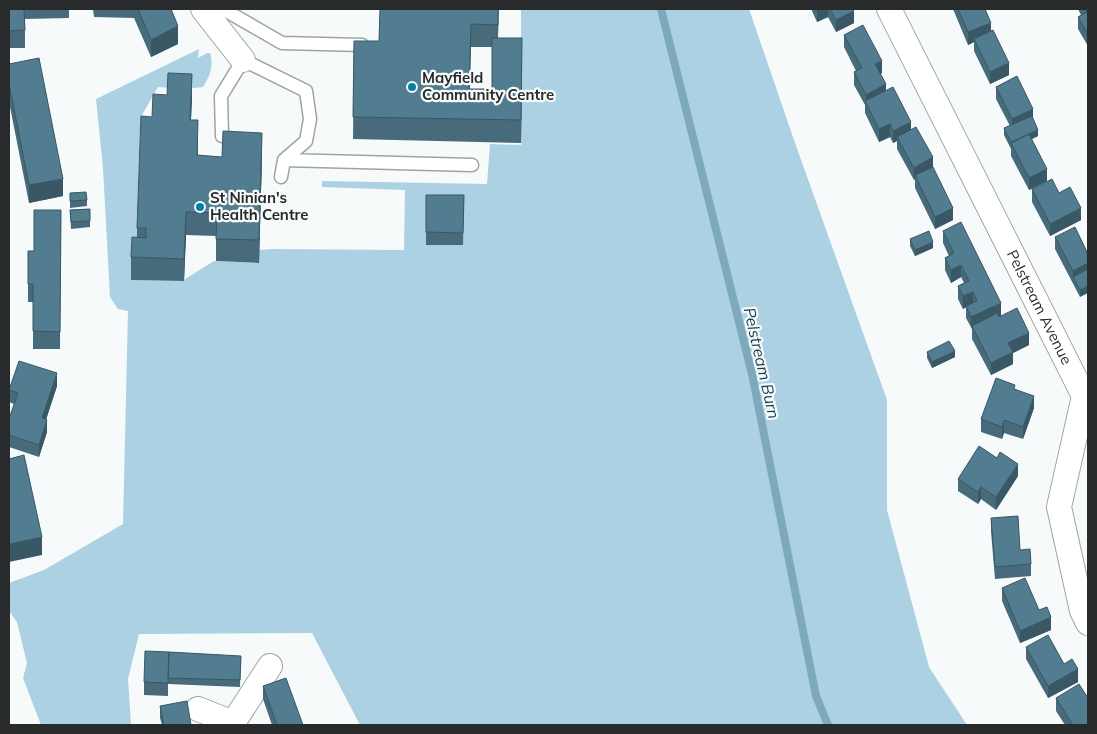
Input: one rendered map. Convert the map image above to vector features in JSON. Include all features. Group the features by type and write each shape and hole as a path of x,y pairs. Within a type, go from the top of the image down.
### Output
{"street":[{"path":"203,9 244,60"},
{"name":"Pelstream Avenue","path":"889,9 1086,397 1059,507 1082,611 1088,623"},
{"path":"198,710 233,724 270,666"}],"lane":[{"path":"223,9 282,44 362,46"},
{"path":"222,136 221,96 244,60 306,91 310,119 306,141 284,160 281,177"},
{"path":"284,160 472,165"}],"shaded area":[{"path":"521,9 749,9 887,400 887,510 929,667 967,725 360,725 312,633 139,634 128,679 131,725 41,725 23,678 27,663 17,622 9,611 9,583 44,570 123,524 128,311 118,309 110,297 103,168 96,99 199,49 198,58 210,53 211,71 203,87 185,89 158,87 142,115 137,250 132,280 182,281 214,261 259,263 259,250 404,250 405,190 322,187 322,181 487,184 490,144 521,145"}],"building":[{"path":"9,9 24,9 25,30 9,31"},
{"path":"138,9 171,9 178,26 151,40"},
{"name":"Mayfield Community Centre","path":"380,9 498,9 498,25 471,24 469,89 492,89 492,38 522,38 521,120 353,117 354,41 379,41"},
{"path":"830,9 852,9 854,11 836,20"},
{"path":"958,9 985,9 991,23 968,32"},
{"path":"1085,9 1088,9 1088,34 1078,17 1087,12"},
{"path":"863,25 882,61 875,64 886,84 866,95 854,72 862,68 844,35"},
{"path":"993,30 1009,63 990,72 974,39"},
{"path":"39,58 63,179 29,185 9,84 9,64"},
{"name":"St Ninian's Health Centre","path":"168,73 192,74 190,120 198,120 197,155 222,157 223,131 262,133 259,240 216,239 217,213 186,212 184,259 131,257 132,237 146,238 146,228 137,228 141,116 152,117 153,94 167,95"},
{"path":"1017,76 1033,109 1012,119 996,87"},
{"path":"893,87 911,122 893,131 890,124 879,129 865,101"},
{"path":"1032,116 1038,130 1011,142 1004,128"},
{"path":"916,127 933,157 914,168 897,137"},
{"path":"1029,134 1047,169 1029,178 1011,143"},
{"path":"933,167 953,208 935,217 915,175"},
{"path":"1052,179 1059,193 1070,187 1081,208 1050,224 1032,189"},
{"path":"86,192 87,200 70,201 70,193"},
{"path":"426,195 464,195 463,233 426,232"},
{"path":"90,209 90,221 71,222 70,210"},
{"path":"34,210 61,210 60,332 33,331 33,284 28,284 28,251 34,251"},
{"path":"961,222 1001,303 971,317 966,306 977,301 973,292 963,296 958,286 969,281 961,265 951,270 945,258 954,253 943,231"},
{"path":"1075,227 1088,254 1088,263 1073,271 1055,237"},
{"path":"929,231 933,242 915,250 910,239"},
{"path":"1088,269 1088,286 1080,290 1073,277"},
{"path":"1017,308 1029,333 1008,343 1013,352 991,363 972,326 997,313 999,317"},
{"path":"949,341 955,351 932,362 927,352"},
{"path":"19,361 57,373 42,418 47,420 39,445 9,435 9,416 18,393 9,390"},
{"path":"996,378 1015,385 1014,389 1034,396 1023,427 1004,420 1002,427 981,419"},
{"path":"979,446 997,458 1000,452 1018,464 996,497 981,487 978,492 958,479"},
{"path":"24,455 42,537 9,544 9,459"},
{"path":"1018,516 1020,550 1030,549 1031,564 995,567 991,518"},
{"path":"1025,578 1039,610 1047,607 1051,617 1020,631 1002,588"},
{"path":"1048,635 1064,664 1072,659 1078,669 1048,686 1026,647"},
{"path":"145,651 169,652 168,683 144,682"},
{"path":"169,652 241,656 240,680 168,678"},
{"path":"286,678 303,725 277,725 263,686"},
{"path":"1079,684 1088,698 1088,725 1073,725 1056,698"},
{"path":"187,701 191,725 164,725 160,706"}],"waterway":[{"name":"Pelstream Burn","path":"661,9 752,374 816,696 828,725"}],"place":[{"name":"Mayfield Community Centre","path":"412,87"},
{"name":"St Ninian's Health Centre","path":"200,207"}]}
